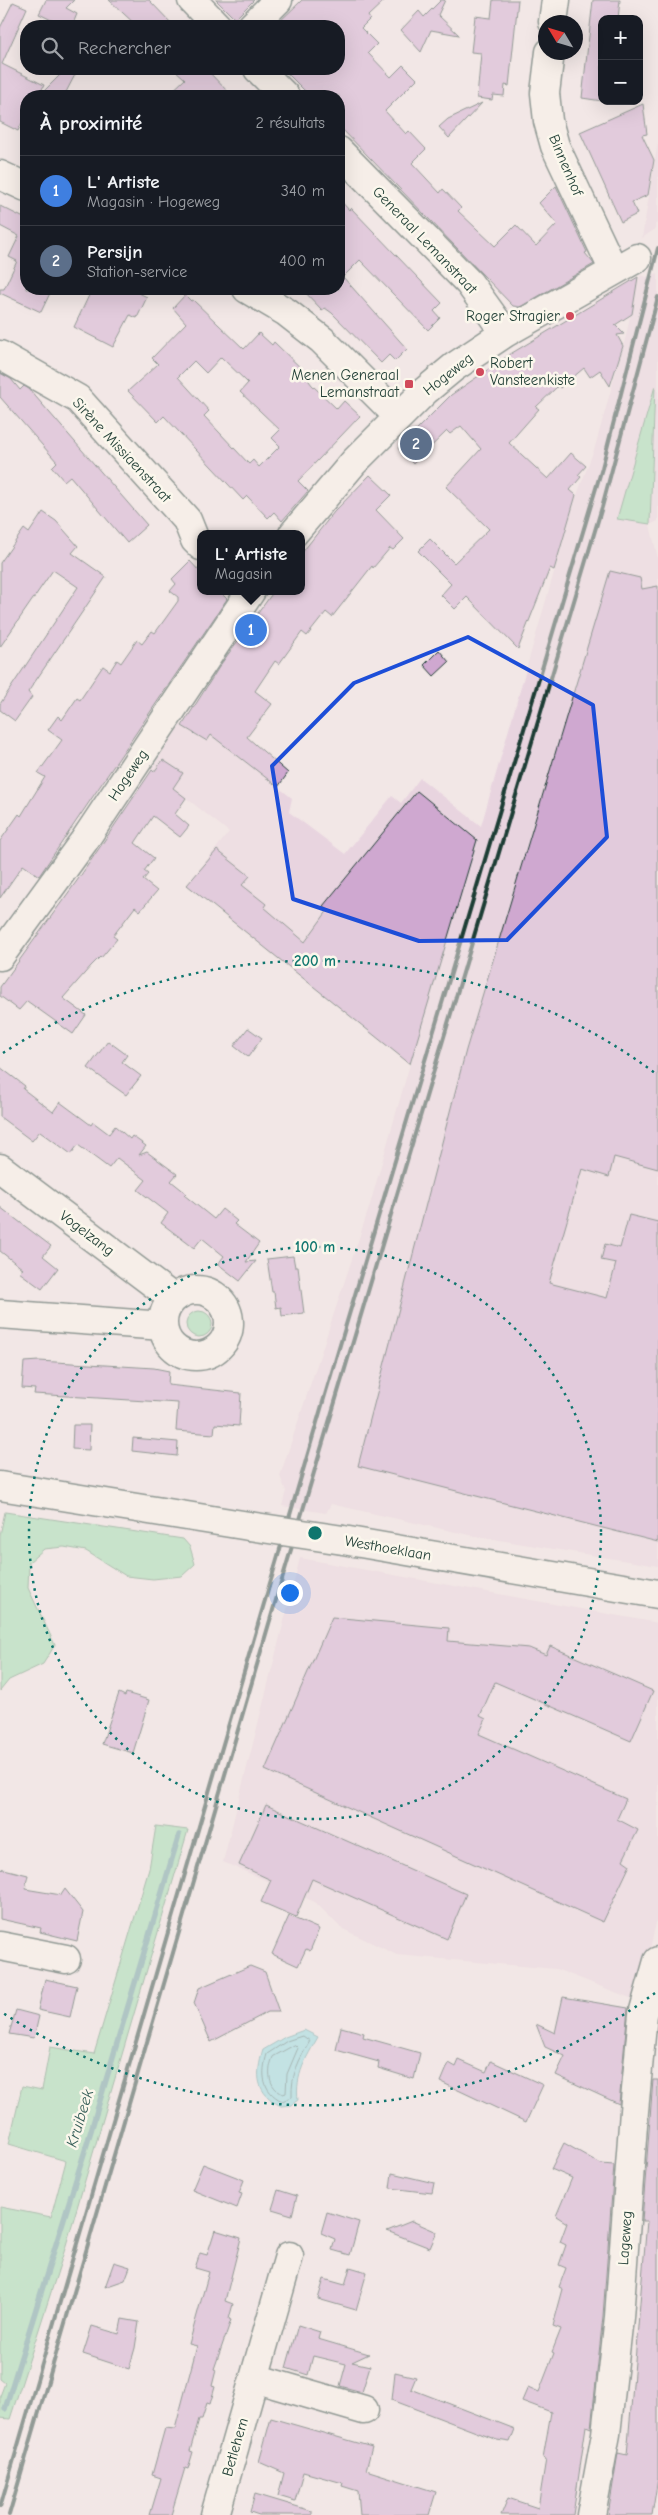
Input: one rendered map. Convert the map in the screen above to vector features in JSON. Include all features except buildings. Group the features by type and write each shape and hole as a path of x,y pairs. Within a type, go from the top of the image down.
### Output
{"street":[{"path":"192,0 211,20"},
{"path":"258,20 278,0"},
{"path":"554,15 556,0"},
{"name":"Binnenhof","path":"549,60 545,93 548,121 555,146 614,271"},
{"path":"264,75 279,90"},
{"name":"Generaal Lemanstraat","path":"345,157 469,283 505,333"},
{"path":"0,175 20,184"},
{"name":"Hogeweg","path":"296,530 354,462 428,388 454,366 505,333 637,258"},
{"path":"257,295 286,312 322,340 399,417"},
{"name":"Sirène Missiaenstraat","path":"0,354 78,399 187,520 197,541"},
{"name":"Hogeweg","path":"0,956 84,841 247,595"},
{"name":"Vogelzang","path":"0,1168 173,1298"},
{"path":"188,1290 200,1290 211,1293 220,1300 226,1310 229,1321 226,1335 220,1345 210,1352 199,1356 188,1355 172,1346 166,1337 163,1326 166,1307 173,1298 188,1290"},
{"path":"0,1314 163,1326"},
{"name":"Westhoeklaan","path":"0,1486 343,1540 658,1594"},
{"path":"0,1946 66,1959"},
{"name":"Lageweg","path":"591,2515 606,2434 620,2317 633,2120 644,2014 658,1961"},
{"name":"Betlehem","path":"215,2515 289,2256"},
{"path":"254,2378 364,2410"}],"highlighted area":[{"path":"468,637 593,705 607,837 507,940 419,941 293,899 272,766 354,683"}],"shaded area":[{"path":"658,142 658,223 655,224 655,229 642,238"},
{"path":"658,273 658,521 650,525 658,559 658,1566 469,1535 331,1504 326,1513 282,1506 286,1491 280,1476 369,1208 410,1064 187,885 229,832 151,770 180,725 207,741 211,735 292,798 289,812 345,854 392,796 401,803 420,778 481,826 574,503 595,447 626,336 637,282 641,275 647,277","holes":["655,389 650,524 618,519"]},
{"path":"300,1558 658,1623 658,1914 638,2001 556,1969 397,1955 341,1928 315,1902 223,1862"}],"green space":[{"path":"655,386 650,524 617,519"},
{"path":"199,1311 208,1315 212,1324 208,1333 199,1337 190,1333 186,1324 190,1315"},
{"path":"5,1512 183,1539 190,1547 195,1564 182,1576 153,1579 126,1576 86,1551 64,1547 44,1549 29,1562 28,1588 55,1645 43,1664 9,1680 0,1691 0,1535"},
{"path":"156,1826 188,1830 64,2252 10,2419 0,2418 0,2396 5,2383 0,2379 0,2207 51,2217 66,2161 9,2144 22,2086 42,2090 50,2047 94,2054 149,1869"}],"water":[{"path":"304,2030 318,2037 300,2075 298,2100 291,2105 281,2106 273,2101 262,2089 259,2076 260,2059 263,2050 285,2037"}],"waterway":[{"name":"Kruibeek","path":"5,2409 87,2144 179,1835"}],"railway":[{"path":"0,2507 325,1395 602,468 658,248"},
{"path":"9,2515 273,1610 602,507 658,297"}],"place":[{"name":"Roger Stragier","path":"570,316"},
{"name":"Robert Vansteenkiste","path":"480,372"},
{"name":"Menen Generaal Lemanstraat","path":"409,384"},
{"name":"Persijn","path":"416,444"},
{"name":"L' Artiste","path":"251,630"}]}
